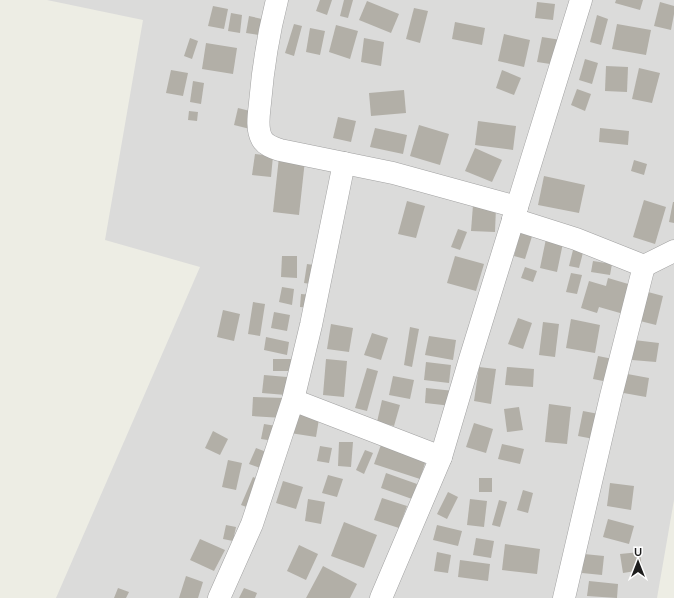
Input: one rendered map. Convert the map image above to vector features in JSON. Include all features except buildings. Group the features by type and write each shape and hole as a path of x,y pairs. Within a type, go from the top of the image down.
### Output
{"street":[{"path":"277,0 269,31 263,66 259,117 262,140 270,146 280,150 400,175 515,213 644,266 674,251"},
{"path":"381,598 442,457 515,213 582,0"},
{"path":"218,598 252,524 293,400 311,325 344,163"},
{"path":"564,598 611,396 644,266"},
{"path":"293,400 442,457"}],"shaded area":[{"path":"47,0 674,0 674,500 657,598 56,598 200,267 105,240 143,20"}]}
